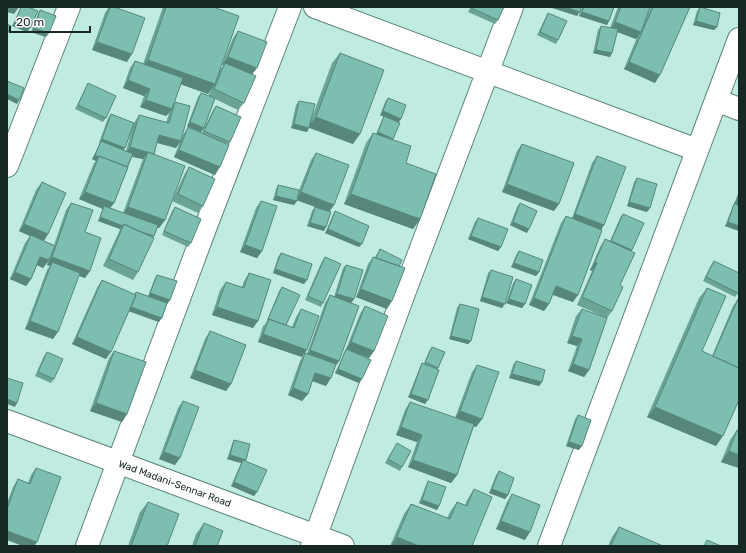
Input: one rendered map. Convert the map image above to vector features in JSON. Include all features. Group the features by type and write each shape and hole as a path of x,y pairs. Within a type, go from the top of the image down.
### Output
{"street":[{"path":"7,166 69,7"},
{"path":"87,546 206,226 290,7"},
{"path":"315,7 698,150"},
{"path":"314,541 512,7"},
{"path":"549,546 739,39"},
{"path":"716,100 739,109"},
{"name":"Wad Madani-Sennar Road","path":"7,421 119,462 314,541 343,546"}],"building":[{"path":"21,7 28,7 38,11 30,28 15,22"},
{"path":"110,7 145,18 132,54 97,42"},
{"path":"166,7 213,7 239,16 215,84 148,60"},
{"path":"471,7 504,7 498,20"},
{"path":"565,7 581,7 580,12"},
{"path":"584,7 614,7 609,21 582,12"},
{"path":"621,7 650,7 641,32 615,22"},
{"path":"653,7 690,7 660,75 629,62"},
{"path":"700,7 720,13 717,27 696,21"},
{"path":"40,10 56,16 49,33 34,28"},
{"path":"548,13 567,21 558,40 540,32"},
{"path":"7,24 11,26 7,34"},
{"path":"601,26 618,29 612,53 596,50"},
{"path":"238,31 267,42 257,68 228,57"},
{"path":"340,53 384,70 360,134 316,117"},
{"path":"135,61 183,78 172,109 146,100 150,89 128,80"},
{"path":"225,63 256,76 244,103 214,89"},
{"path":"7,81 24,88 19,100 7,94"},
{"path":"88,83 116,96 106,118 78,105"},
{"path":"201,93 215,98 204,128 190,122"},
{"path":"388,98 406,105 401,119 383,111"},
{"path":"299,101 315,104 309,128 294,124"},
{"path":"175,102 190,106 181,141 159,135 154,154 130,147 139,115 169,123"},
{"path":"216,106 241,117 230,142 204,131"},
{"path":"111,114 134,123 125,148 102,139"},
{"path":"384,116 400,123 393,139 378,132"},
{"path":"188,127 229,145 220,167 179,150"},
{"path":"373,133 411,146 406,163 436,174 420,219 351,194"},
{"path":"101,141 133,154 127,167 95,155"},
{"path":"522,144 574,163 559,204 507,184"},
{"path":"148,152 185,166 165,220 128,207"},
{"path":"316,153 349,165 334,205 301,192"},
{"path":"99,156 128,167 114,203 85,192"},
{"path":"597,156 626,167 604,225 575,214"},
{"path":"189,167 215,179 203,206 178,194"},
{"path":"637,178 657,184 650,208 629,202"},
{"path":"42,182 66,193 48,234 24,224"},
{"path":"278,185 299,190 297,201 276,196"},
{"path":"261,201 277,206 262,251 245,245"},
{"path":"71,203 93,210 85,232 101,238 90,271 52,257"},
{"path":"520,203 537,211 529,229 513,222"},
{"path":"734,204 739,205 739,226 728,222"},
{"path":"104,206 158,225 154,236 138,231 124,224 123,226 100,217"},
{"path":"175,207 201,219 191,243 164,231"},
{"path":"315,207 331,212 326,227 310,223"},
{"path":"335,211 369,226 362,244 328,229"},
{"path":"623,214 644,223 632,250 611,241"},
{"path":"566,216 602,230 578,295 556,286 549,304 534,298"},
{"path":"478,218 508,229 501,247 471,236"},
{"path":"124,224 154,238 138,272 109,259"},
{"path":"31,235 55,246 49,260 40,257 31,279 15,272"},
{"path":"605,239 635,253 620,285 623,287 612,311 582,297 597,263 595,262"},
{"path":"380,249 402,260 399,266 376,258"},
{"path":"519,251 543,260 539,272 514,263"},
{"path":"281,253 312,264 307,280 275,269"},
{"path":"325,257 341,264 323,303 308,296"},
{"path":"373,257 405,268 392,301 361,289"},
{"path":"714,261 739,273 738,293 706,277"},
{"path":"52,262 80,273 58,332 30,321"},
{"path":"346,265 363,270 354,299 337,294"},
{"path":"491,270 513,277 505,304 482,297"},
{"path":"249,273 271,280 258,321 217,307 226,282 244,288"},
{"path":"157,275 177,281 170,300 150,293"},
{"path":"516,279 532,285 525,304 509,299"},
{"path":"102,280 136,295 111,352 77,337"},
{"path":"282,287 300,295 286,325 268,319"},
{"path":"707,288 726,296 702,351 739,368 739,400 723,436 655,407"},
{"path":"136,292 167,303 162,318 131,307"},
{"path":"330,295 359,306 339,361 310,350"},
{"path":"739,299 739,368 713,356"},
{"path":"460,304 479,309 471,341 451,336"},
{"path":"365,306 388,316 374,351 351,342"},
{"path":"301,309 319,316 307,350 263,334 269,319 294,328"},
{"path":"582,309 607,318 589,370 573,364 582,339 572,336"},
{"path":"210,331 246,345 231,384 195,370"},
{"path":"432,347 445,352 438,368 425,362"},
{"path":"346,349 371,360 362,379 338,369"},
{"path":"114,351 146,362 127,414 96,403"},
{"path":"47,352 63,359 54,379 38,372"},
{"path":"305,353 336,364 331,378 315,373 308,394 293,388"},
{"path":"516,361 545,370 542,382 512,374"},
{"path":"422,363 439,370 428,400 411,394"},
{"path":"477,365 499,372 482,419 460,411"},
{"path":"7,378 23,383 17,403 7,399"},
{"path":"183,401 199,407 180,458 164,452"},
{"path":"410,402 474,424 457,475 413,460 422,435 401,427"},
{"path":"578,415 591,420 582,446 569,442"},
{"path":"737,430 739,430 739,455 729,451"},
{"path":"234,440 250,444 246,460 230,455"},
{"path":"397,443 411,451 402,467 388,459"},
{"path":"243,460 267,470 257,492 234,482"},
{"path":"36,468 61,477 37,542 7,531 7,509 18,479 30,484"},
{"path":"499,471 514,478 508,495 492,489"},
{"path":"428,481 446,487 439,506 422,500"},
{"path":"474,489 492,497 472,546 419,546 397,537 411,504 450,519 457,502 467,506"},
{"path":"512,494 540,505 530,532 501,521"},
{"path":"148,502 179,514 167,546 131,546"},
{"path":"204,523 223,531 217,546 195,546"},
{"path":"619,527 663,546 611,546"},
{"path":"707,540 721,546 704,546"}]}
